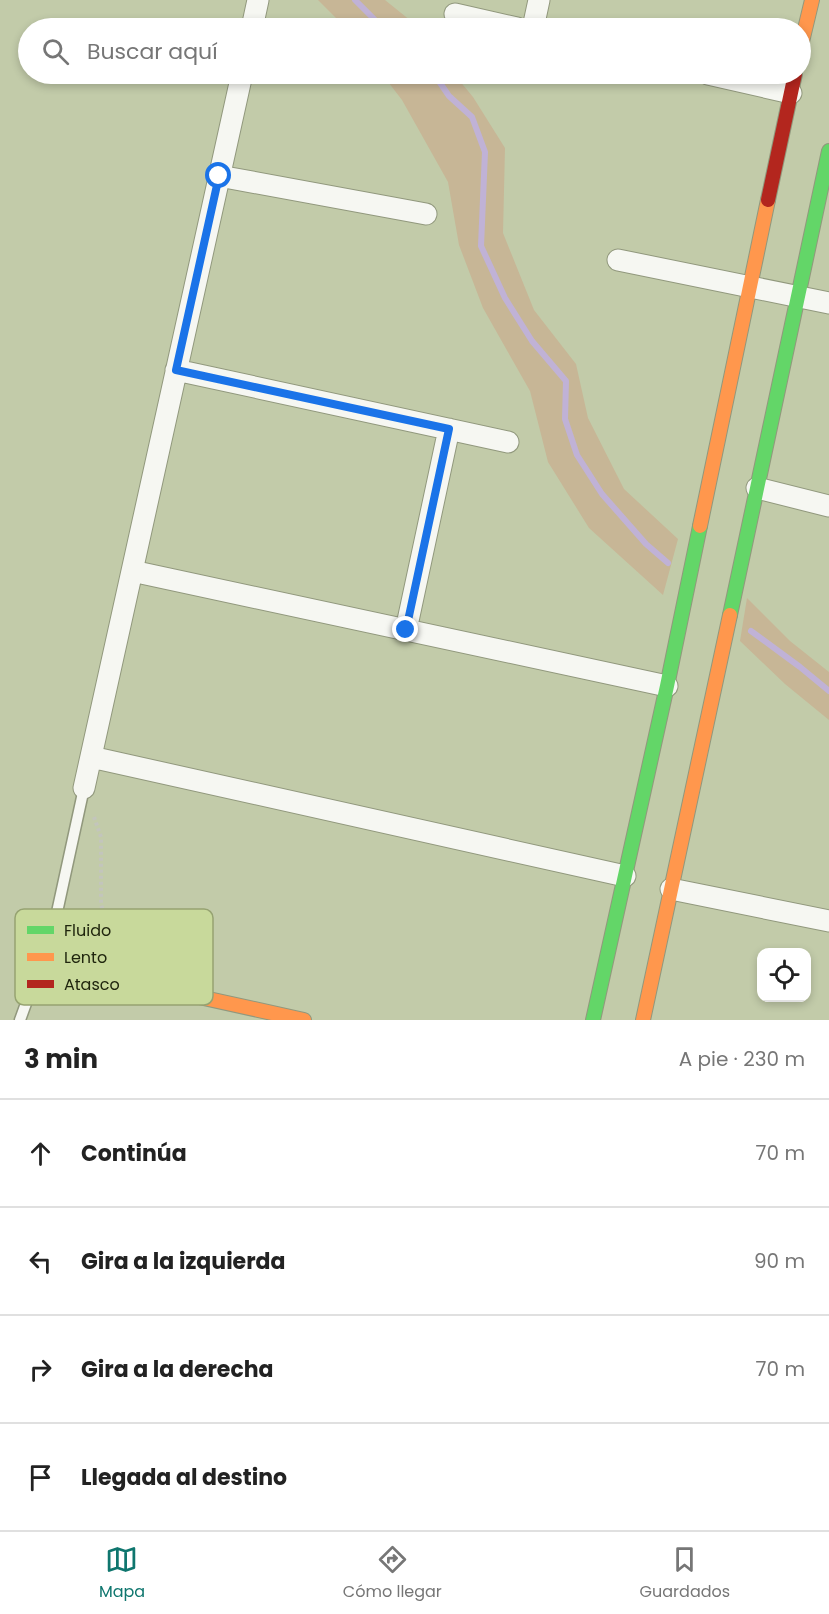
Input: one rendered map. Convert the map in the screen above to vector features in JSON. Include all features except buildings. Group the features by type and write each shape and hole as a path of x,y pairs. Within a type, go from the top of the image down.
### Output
{"street":[{"path":"254,18 258,0"},
{"path":"534,18 539,0"},
{"path":"808,18 812,0"},
{"path":"455,14 473,18"},
{"path":"84,788 240,84"},
{"path":"593,1020 667,686 793,84"},
{"path":"643,1020 829,151"},
{"path":"219,176 426,214"},
{"path":"618,260 829,303"},
{"path":"176,370 508,442"},
{"path":"406,630 449,429"},
{"path":"757,488 829,506"},
{"path":"132,571 667,686"},
{"path":"91,757 625,876"},
{"path":"671,889 829,921"},
{"path":"213,1000 304,1020"}],"lane":[{"path":"58,909 84,788"},
{"path":"20,1020 25,1005"}],"path":[{"path":"84,788 101,837 103,909"}],"shaded area":[{"path":"318,0 385,0 407,18 336,18"},
{"path":"390,84 462,84 505,148 503,233 534,310 576,364 588,418 624,489 678,539 663,595 589,528 548,462 530,391 483,308 459,245 448,182 402,100"},
{"path":"747,598 790,641 829,672 829,720 785,684 740,641"}],"waterway":[{"path":"355,0 373,18"},
{"path":"441,84 449,96 472,117 485,152 481,246 505,298 532,341 566,381 565,419 577,455 602,494 646,544 668,563"},
{"path":"751,631 829,691"}],"traffic: fast":[{"path":"730,615 829,151"},
{"path":"593,1020 700,526"}],"traffic: slow":[{"path":"808,18 812,0"},
{"path":"700,526 768,200"},
{"path":"643,1020 730,615"},
{"path":"213,1000 304,1020"}],"traffic: jam":[{"path":"768,200 793,84"}],"route":[{"path":"219,176 176,370 449,429 406,630"}]}
